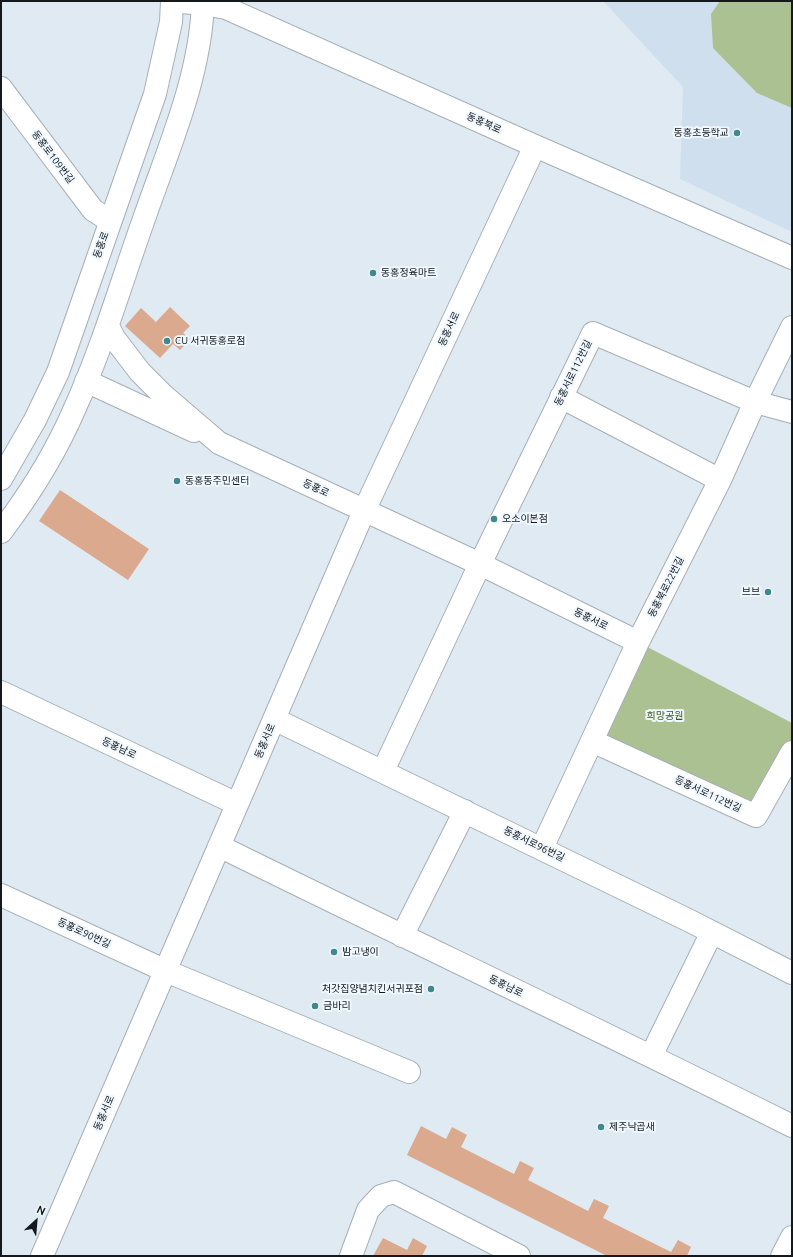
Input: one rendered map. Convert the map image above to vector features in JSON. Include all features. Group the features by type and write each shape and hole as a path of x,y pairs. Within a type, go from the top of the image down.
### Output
{"street":[{"name":"동홍북로","path":"172,1 203,2 226,8 535,146 792,258"},
{"name":"동홍로","path":"1,479 35,420 58,372 154,94 171,22 172,1"},
{"path":"1,532 36,481 62,435 108,326 184,103 202,25 203,2"},
{"name":"동홍로109번길","path":"1,88 93,210 110,221"},
{"name":"동홍서로","path":"42,1256 364,511 535,146"},
{"name":"동홍로","path":"108,326 114,338 140,372 162,394 219,443 364,511"},
{"name":"동홍북로22번길","path":"542,848 638,642 720,480 755,402 792,326"},
{"name":"동홍서로112번길","path":"480,564 593,332 755,402 792,412"},
{"path":"86,381 219,443"},
{"path":"561,397 720,480"},
{"name":"동홍서로","path":"364,511 480,564 638,642"},
{"path":"383,771 480,564"},
{"name":"동홍남로","path":"1,692 237,804"},
{"name":"동홍서로96번길","path":"274,719 542,848 792,973"},
{"name":"동홍서로112번길","path":"592,741 756,816 792,752"},
{"path":"402,936 465,811"},
{"name":"동홍남로","path":"219,846 792,1126"},
{"name":"동홍로90번길","path":"2,900 166,971"},
{"path":"651,1056 712,932"},
{"path":"166,971 409,1072"},
{"path":"351,1256 368,1210 381,1196 394,1192 519,1256"},
{"path":"782,1256 792,1237"}],"shaded area":[{"name":"동홍초등학교","path":"603,1 792,1 792,232 680,179 683,87"}],"green space":[{"path":"720,1 792,1 792,108 757,93 713,48 711,14"},
{"name":"희망공원","path":"638,642 792,723 792,752 756,816 592,741"}],"building":[{"path":"170,307 190,326 183,333 190,339 180,350 173,344 160,358 125,326 141,308 156,322"},
{"path":"60,490 149,549 128,580 39,521"},
{"path":"421,1126 446,1139 452,1127 467,1135 461,1147 514,1174 520,1161 534,1168 528,1180 588,1211 594,1199 609,1206 603,1218 671,1252 678,1240 691,1247 687,1256 607,1256 407,1155"},
{"path":"383,1238 407,1250 413,1238 427,1246 422,1256 373,1256"}],"place":[{"name":"동홍초등학교","path":"737,133"},
{"name":"동홍정육마트","path":"373,273"},
{"name":"CU 서귀동홍로점","path":"167,341"},
{"name":"동홍동주민센터","path":"177,481"},
{"name":"오소이본점","path":"494,519"},
{"name":"브브","path":"768,592"},
{"name":"밤고냉이","path":"334,952"},
{"name":"처갓집양념치킨서귀포점","path":"431,989"},
{"name":"금바리","path":"315,1006"},
{"name":"제주낙곱새","path":"601,1127"}]}
